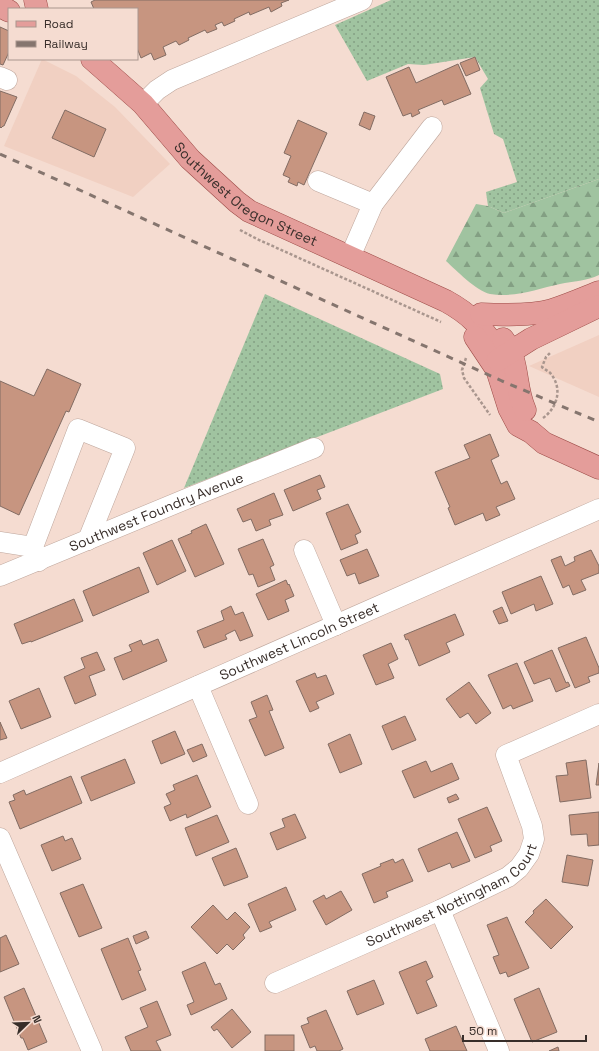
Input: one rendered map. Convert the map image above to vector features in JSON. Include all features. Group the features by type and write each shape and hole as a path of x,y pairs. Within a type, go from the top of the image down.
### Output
{"main road":[{"name":"Southwest Oregon Street","path":"93,60 143,104 190,160 249,211 426,291 462,310 482,329 502,357"},
{"path":"426,291 445,288 466,301 481,314 498,332 502,357 516,368 519,396 529,419 536,425 544,442 599,468"},
{"path":"481,314 543,312 599,292"},
{"path":"502,357 531,339 599,306"}],"street":[{"path":"143,104 157,90 172,80 362,0"},
{"path":"350,256 373,204 432,127"},
{"path":"318,181 373,204"},
{"path":"0,542 36,554 78,429 124,448 88,540"},
{"name":"Southwest Foundry Avenue","path":"0,576 36,554 88,540 314,448"},
{"name":"Southwest Lincoln Street","path":"0,773 599,509"},
{"path":"304,550 336,625"},
{"path":"198,686 248,804"},
{"name":"Southwest Nottingham Court","path":"275,983 440,910 508,877 519,868 529,854 534,839 532,826 506,755 599,714"},
{"path":"0,838 92,1051"},
{"path":"440,910 499,1051"}],"path":[{"path":"536,425 551,411 558,393 558,388 550,373 542,366 546,357 554,350"},
{"path":"468,354 462,370 464,378 492,417"}],"shaded area":[{"path":"42,60 44,60 76,76 115,107 170,164 133,197 4,146"},
{"path":"599,335 599,397 529,366"}],"green space":[{"path":"391,0 599,0 599,179 504,213 488,206 486,192 517,182 503,139 494,134 480,88 488,79 475,57 424,65 408,64 367,81 335,25"},
{"path":"599,179 599,275 585,280 517,294 499,295 490,294 479,289 466,280 446,261 476,204 488,206 504,213"},
{"path":"265,294 440,374 443,389 184,488"}],"building":[{"path":"95,0 289,0 281,3 282,6 271,12 269,7 250,15 249,12 234,19 235,21 224,26 222,22 215,25 217,29 207,33 205,30 188,38 189,40 179,45 176,41 163,47 166,55 154,60 151,53 141,58 138,50 138,8 94,8 91,2"},
{"path":"0,27 8,31 8,54 3,65 0,64"},
{"path":"475,57 480,70 466,76 460,63"},
{"path":"458,64 471,94 444,105 442,100 418,110 420,113 412,117 411,113 403,116 386,77 409,67 416,83"},
{"path":"0,91 17,97 4,126 1,128 0,127"},
{"path":"65,110 106,129 94,157 52,138"},
{"path":"364,112 375,116 370,130 359,125"},
{"path":"298,120 327,133 304,185 298,182 297,186 288,182 290,178 283,175 291,156 284,153"},
{"path":"47,369 81,384 69,412 66,411 19,515 0,506 0,381 34,396"},
{"path":"490,434 499,456 491,460 501,484 507,481 515,499 496,507 500,515 486,521 483,513 455,525 448,508 450,507 435,472 470,458 464,445"},
{"path":"320,475 325,487 317,490 321,499 293,511 284,490"},
{"path":"274,493 283,515 269,520 271,525 256,531 251,519 243,522 237,509"},
{"path":"348,504 361,532 355,535 358,543 341,550 326,513"},
{"path":"206,524 224,564 195,577 178,539 192,533 191,531"},
{"path":"263,539 274,565 270,567 275,580 258,587 253,574 249,575 238,549"},
{"path":"172,540 186,571 157,585 143,553"},
{"path":"367,549 379,576 359,584 355,573 347,576 340,560"},
{"path":"591,550 599,566 599,573 581,580 586,590 573,595 569,585 563,588 551,560 561,556 565,566 575,561 574,557"},
{"path":"139,567 149,592 93,616 83,591"},
{"path":"541,576 553,604 536,611 534,604 511,614 502,592"},
{"path":"286,580 294,596 285,600 289,611 268,620 256,594"},
{"path":"74,599 83,621 31,642 22,644 14,624"},
{"path":"231,606 235,615 243,612 253,636 240,641 235,630 225,635 227,639 204,648 197,631 224,620 221,611"},
{"path":"502,607 508,621 499,624 493,611"},
{"path":"455,614 464,635 446,643 450,652 419,666 408,639 406,640 404,635"},
{"path":"586,637 599,668 599,673 588,677 590,682 575,688 558,648"},
{"path":"158,639 167,661 123,680 114,658 132,651 129,645 141,640 143,645"},
{"path":"391,643 398,659 388,664 394,678 376,685 363,655"},
{"path":"552,650 566,683 568,682 570,686 556,692 550,678 534,684 524,662"},
{"path":"97,652 105,670 89,676 96,695 75,704 64,677 85,668 81,658"},
{"path":"517,663 533,701 513,709 511,705 503,709 488,675"},
{"path":"315,673 317,678 326,675 334,694 316,702 319,708 310,712 296,681"},
{"path":"469,682 491,713 476,724 468,713 460,718 446,699"},
{"path":"39,688 51,717 21,729 9,701"},
{"path":"267,695 273,710 269,711 284,748 265,756 249,720 257,717 251,702"},
{"path":"405,716 416,740 392,750 382,726"},
{"path":"0,722 7,738 0,740"},
{"path":"175,731 185,754 161,764 152,741"},
{"path":"350,734 362,764 340,773 328,744"},
{"path":"202,744 207,756 193,762 187,750"},
{"path":"125,759 135,783 91,801 81,777"},
{"path":"586,760 591,798 560,802 556,776 568,775 566,763"},
{"path":"426,761 431,772 452,763 459,779 414,798 402,771"},
{"path":"599,763 599,785 596,785"},
{"path":"197,775 211,807 187,818 186,814 170,821 164,807 171,804 166,794 175,790 173,785"},
{"path":"71,776 82,803 20,829 9,802 15,800 13,795 24,790 26,795"},
{"path":"456,794 459,799 449,803 447,798"},
{"path":"487,807 502,841 490,846 492,851 475,858 458,819"},
{"path":"599,812 599,845 588,846 587,834 571,835 569,815"},
{"path":"295,814 306,838 277,850 270,833 285,827 282,819"},
{"path":"217,815 229,842 196,856 185,828"},
{"path":"457,832 470,861 452,868 450,863 428,872 418,849"},
{"path":"63,836 65,841 72,838 81,859 52,871 41,845"},
{"path":"236,848 248,877 224,886 212,858"},
{"path":"567,855 593,860 588,886 562,882"},
{"path":"393,859 395,863 403,859 413,881 386,892 388,897 374,903 362,874"},
{"path":"83,884 102,928 79,937 60,893"},
{"path":"286,887 296,910 269,922 272,927 260,932 248,904"},
{"path":"341,891 352,910 326,925 313,901 324,895 326,899"},
{"path":"546,899 573,927 551,949 525,922 534,913 533,911"},
{"path":"213,905 227,920 235,912 250,927 243,935 245,938 233,950 227,944 217,954 191,927"},
{"path":"507,917 529,968 508,977 506,972 500,974 493,957 499,955 487,925"},
{"path":"146,931 149,938 136,944 133,936"},
{"path":"6,935 19,964 0,972 0,938"},
{"path":"128,938 141,970 138,971 146,990 122,1000 101,949"},
{"path":"426,961 433,977 426,981 437,1006 417,1014 399,972"},
{"path":"205,962 215,985 220,983 227,999 191,1015 187,1005 194,1002 182,972"},
{"path":"374,980 384,1004 357,1015 347,991"},
{"path":"24,988 47,1042 28,1050 23,1038 21,1038 4,997"},
{"path":"539,988 557,1032 532,1042 514,999"},
{"path":"157,1001 171,1035 156,1041 161,1051 131,1051 125,1037 148,1027 140,1008"},
{"path":"232,1009 251,1032 232,1048 217,1029 214,1031 211,1027"},
{"path":"326,1010 343,1049 339,1051 317,1051 315,1046 310,1048 301,1026 309,1023 307,1018"},
{"path":"456,1026 467,1051 430,1051 425,1039"},
{"path":"265,1035 294,1035 294,1051 265,1051"},
{"path":"558,1047 559,1051 549,1051"}],"railway":[{"path":"0,154 502,381 599,422"}]}
